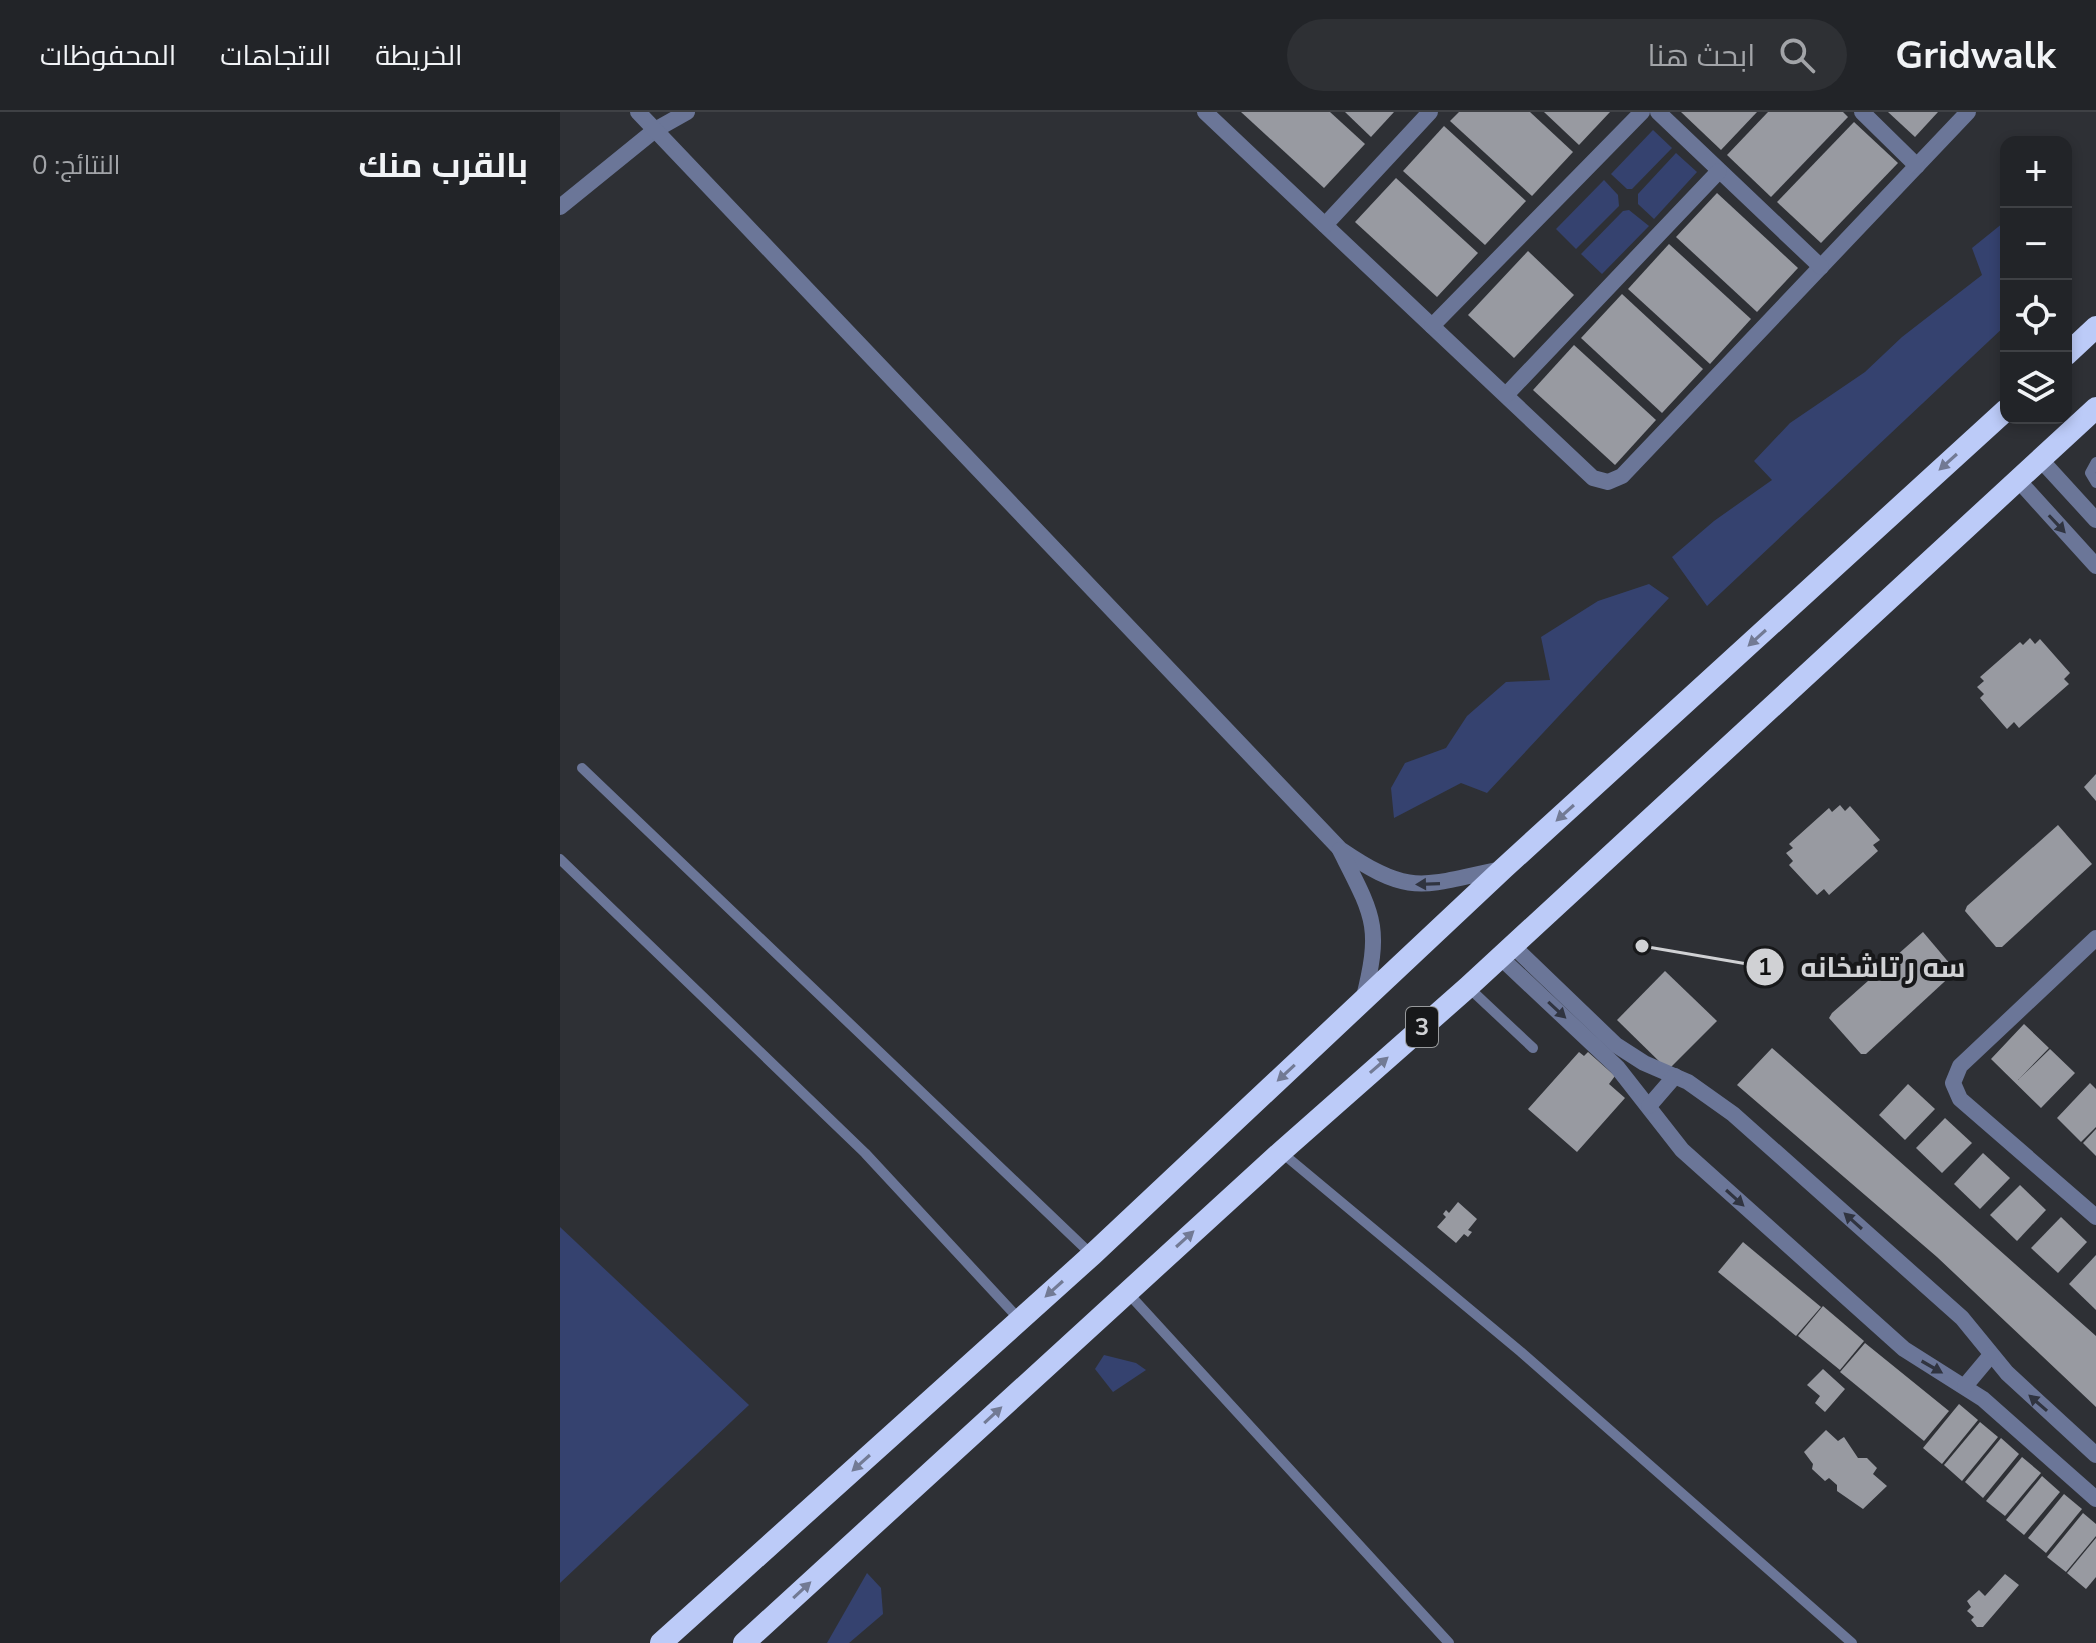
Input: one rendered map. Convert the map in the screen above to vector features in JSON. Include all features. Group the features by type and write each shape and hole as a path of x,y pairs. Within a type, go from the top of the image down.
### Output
{"highway":[{"path":"2069,352 2096,327"},
{"name":"3","path":"744,1643 1281,1152 1468,987 2096,408"},
{"name":"3","path":"661,1643 1092,1255 1504,868 2000,415"}],"street":[{"path":"638,112 1340,849 1386,876 1422,886 1504,868"},
{"path":"560,207 655,130 687,112"},
{"path":"1325,225 1430,112"},
{"path":"1432,326 1642,112"},
{"path":"1658,112 1821,267"},
{"path":"1862,112 1917,166"},
{"path":"1211,114 1593,478 1614,482 1968,112"},
{"path":"1506,395 1719,171"},
{"path":"2041,460 2096,520"},
{"path":"2019,481 2096,566"},
{"path":"1340,849 1367,902 1373,927 1375,952 1363,1001"},
{"path":"2096,938 1960,1066 1953,1083 1960,1099 2096,1217"},
{"path":"1506,951 1623,1061 1649,1106 1682,1150 1904,1349 1965,1386 2096,1499"},
{"path":"1623,1061 1675,1076 1733,1114 1962,1318 2024,1391 2096,1455"},
{"path":"1649,1106 1675,1076"},
{"path":"1965,1386 1991,1355"}],"lane":[{"path":"2096,462 2090,473 2096,483"},
{"path":"582,768 1092,1255"},
{"path":"560,859 865,1153 1020,1320"},
{"path":"1468,987 1533,1048"},
{"path":"1281,1152 1521,1352 1852,1643"},
{"path":"1127,1292 1449,1643"}],"shaded area":[{"path":"1653,130 1672,148 1632,189 1627,189 1611,174"},
{"path":"1676,153 1697,172 1654,219 1638,204 1638,194"},
{"path":"1604,180 1618,195 1619,206 1576,249 1556,229"},
{"path":"1629,210 1649,226 1602,274 1581,254 1623,211"},
{"path":"2000,225 2000,331 1707,606 1672,557 1714,521 1772,480 1754,461 1790,423 1865,372 1902,337 1982,275 1972,248"},
{"path":"1649,584 1669,598 1487,793 1461,783 1394,818 1391,788 1405,763 1446,748 1467,716 1506,682 1550,680 1541,637 1598,601"},
{"path":"560,1227 749,1405 560,1583"},
{"path":"1104,1355 1136,1363 1146,1370 1113,1392 1095,1369"},
{"path":"867,1573 881,1588 883,1614 849,1643 827,1643"}],"building":[{"path":"1241,112 1330,112 1365,144 1324,188"},
{"path":"1345,112 1394,112 1371,137"},
{"path":"1459,112 1530,112 1573,152 1532,196 1450,121"},
{"path":"1544,112 1610,112 1579,145"},
{"path":"1681,112 1757,112 1721,150"},
{"path":"1768,112 1843,112 1848,117 1771,197 1727,155"},
{"path":"1888,112 1938,112 1915,137"},
{"path":"1854,122 1898,163 1821,243 1777,202"},
{"path":"1444,126 1526,201 1485,245 1403,171"},
{"path":"1396,178 1478,253 1437,297 1355,222"},
{"path":"1717,193 1798,268 1757,312 1676,237"},
{"path":"1669,244 1751,319 1710,364 1628,289"},
{"path":"1528,251 1574,295 1514,358 1468,315"},
{"path":"1622,294 1703,369 1662,413 1581,338"},
{"path":"1574,345 1656,420 1615,465 1533,390"},
{"path":"2030,638 2035,644 2040,639 2070,673 2064,679 2069,684 2019,728 2014,722 2007,729 1980,698 1984,694 1977,687 1984,681 1980,677 2020,642 2023,645"},
{"path":"2096,774 2096,801 2084,787"},
{"path":"1840,805 1845,811 1850,806 1880,840 1873,845 1878,851 1829,895 1824,889 1817,895 1789,865 1793,861 1786,853 1793,848 1789,844 1829,808 1832,812"},
{"path":"2058,825 2092,864 2002,947 1996,947 1965,911 1967,906"},
{"path":"1923,932 1956,971 1866,1054 1861,1054 1829,1018"},
{"path":"1665,971 1717,1021 1668,1070 1617,1020"},
{"path":"2024,1024 2049,1048 2018,1080 2050,1049 2075,1073 2041,1108 1991,1059"},
{"path":"1772,1048 2096,1336 2096,1407 1937,1257 1737,1085"},
{"path":"1579,1052 1584,1056 1588,1052 1615,1076 1609,1084 1625,1098 1577,1152 1528,1109"},
{"path":"2090,1083 2096,1089 2096,1127 2081,1142 2057,1118"},
{"path":"1908,1084 1935,1109 1905,1140 1879,1115"},
{"path":"1945,1118 1972,1143 1942,1173 1916,1148"},
{"path":"2096,1129 2096,1156 2083,1143"},
{"path":"1983,1153 2010,1178 1980,1209 1954,1184"},
{"path":"2020,1185 2046,1210 2017,1241 1990,1215"},
{"path":"1458,1202 1477,1219 1468,1230 1472,1232 1468,1237 1464,1234 1456,1243 1437,1227 1446,1217 1443,1214 1446,1210 1449,1213"},
{"path":"2061,1217 2087,1242 2058,1273 2031,1248"},
{"path":"1743,1242 1821,1307 1796,1336 1718,1272"},
{"path":"2096,1255 2096,1310 2069,1284"},
{"path":"1823,1306 1864,1341 1840,1370 1798,1336"},
{"path":"1865,1343 1949,1411 1924,1441 1840,1372"},
{"path":"1823,1369 1845,1389 1825,1412 1815,1403 1820,1396 1807,1385"},
{"path":"1959,1404 1978,1420 1942,1464 1923,1448"},
{"path":"1980,1422 1998,1437 1962,1481 1944,1465"},
{"path":"1826,1430 1838,1441 1844,1437 1858,1458 1867,1458 1877,1468 1873,1474 1887,1486 1863,1509 1837,1491 1837,1485 1829,1478 1825,1481 1812,1469 1813,1464 1804,1452"},
{"path":"2001,1438 2019,1454 1983,1498 1965,1482"},
{"path":"2022,1457 2041,1473 2005,1516 1986,1501"},
{"path":"2042,1476 2060,1492 2024,1535 2006,1520"},
{"path":"2064,1494 2082,1509 2046,1553 2028,1538"},
{"path":"2083,1513 2096,1524 2096,1536 2066,1572 2047,1557"},
{"path":"2096,1538 2096,1577 2086,1589 2067,1573"},
{"path":"2005,1574 2019,1585 1983,1627 1977,1627 1971,1620 1974,1617 1967,1611 1971,1607 1967,1601 1979,1590 1985,1596"}],"place":[{"name":"سه ر تاشخانه","path":"1642,946"}]}
